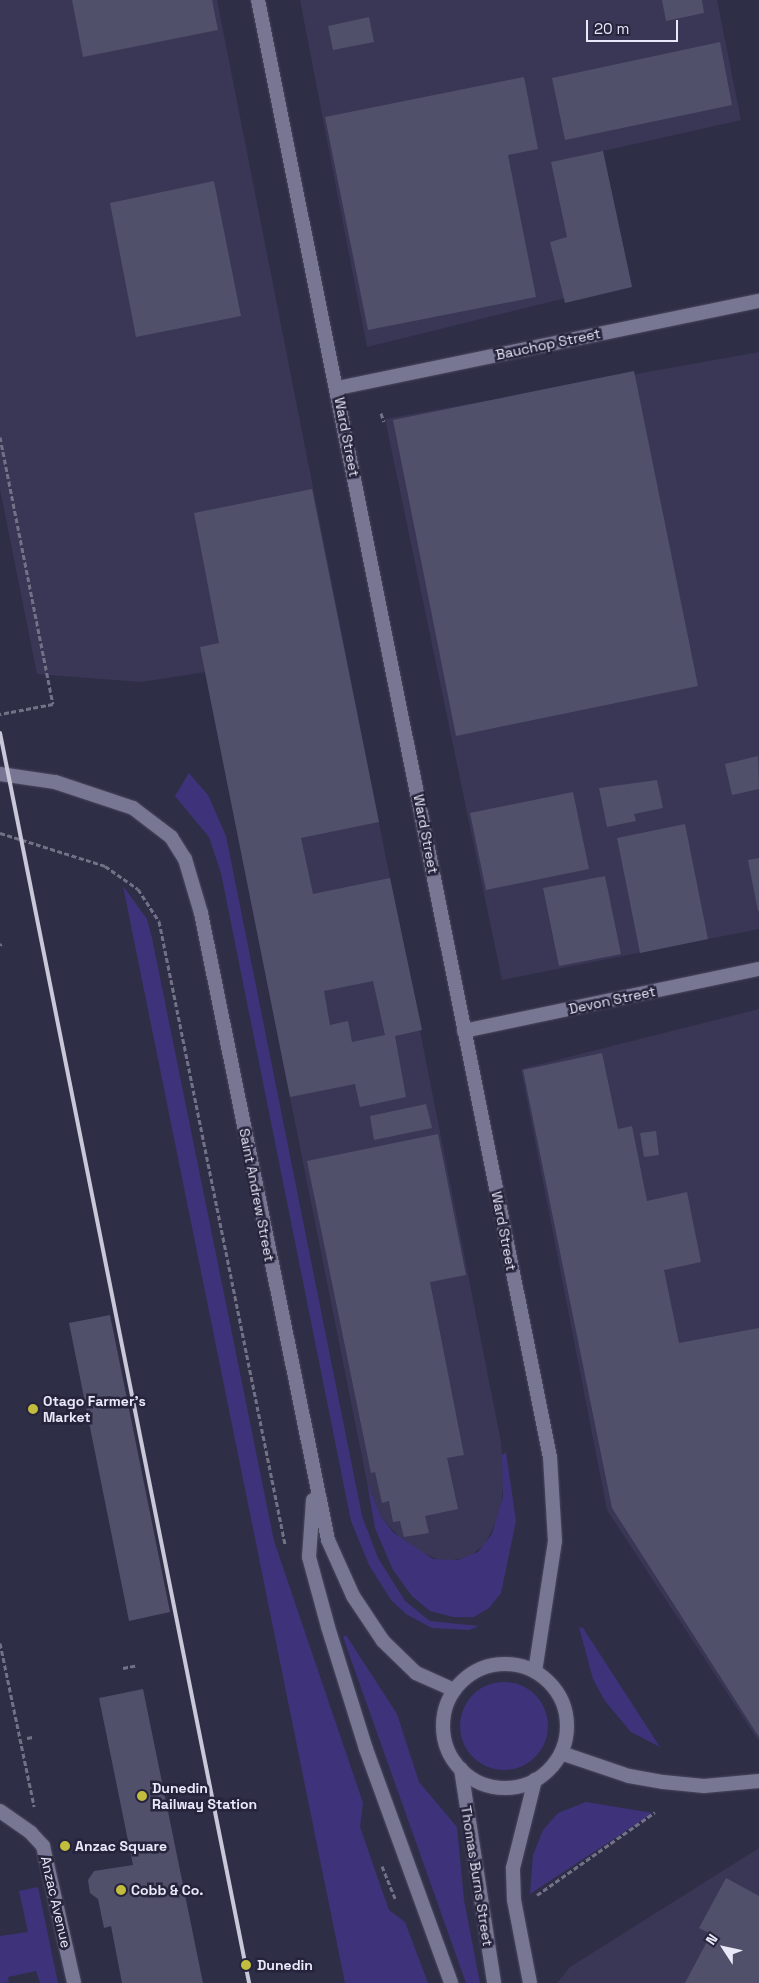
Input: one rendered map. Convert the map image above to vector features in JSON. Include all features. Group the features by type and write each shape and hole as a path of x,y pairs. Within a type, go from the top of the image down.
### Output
{"street":[{"name":"Ward Street","path":"258,0 338,388 550,1457 555,1541 535,1671"},
{"name":"Bauchop Street","path":"338,388 759,301"},
{"name":"Saint Andrew Street","path":"0,774 55,782 133,808 170,837 185,859 202,913 314,1483 328,1540 368,1620 405,1665 454,1690"},
{"name":"Devon Street","path":"464,1031 759,969"},
{"path":"314,1483 309,1557 366,1749 451,1983"},
{"path":"491,1665 518,1665 535,1671 556,1690 564,1707 567,1735 561,1753 535,1780 516,1787 496,1787 477,1781 461,1769 449,1752 443,1731 446,1710 454,1690 474,1672 491,1665"},
{"path":"561,1753 629,1776 663,1782 704,1786 759,1781"},
{"name":"Thomas Burns Street","path":"461,1769 494,1983"},
{"path":"530,1983 514,1900 514,1868 535,1780"},
{"name":"Anzac Avenue","path":"0,1811 39,1842 49,1864 74,1983"}],"path":[{"path":"381,413 384,422"},
{"path":"0,437 53,704 0,714"},
{"path":"0,833 105,866 138,890 159,921 279,1525 288,1553"},
{"path":"0,1643 39,1842"},
{"path":"123,1668 138,1665"},
{"path":"27,1738 33,1737"},
{"path":"532,1899 655,1812"},
{"path":"380,1861 392,1897 399,1902"}],"shaded area":[{"path":"0,0 217,0 501,1442 504,1477 500,1513 485,1544 469,1557 443,1562 407,1545 381,1517 367,1482 205,672 141,682 37,674 0,489"},
{"path":"300,0 717,0 741,120 603,151 631,282 367,347"},
{"path":"759,352 759,929 502,980 385,419"},
{"path":"189,773 208,795 226,836 362,1516 378,1558 405,1601 430,1621 479,1626 469,1630 432,1628 406,1614 391,1600 369,1565 351,1521 221,873 209,837 175,796"},
{"path":"123,886 147,919 152,938 274,1541 363,1803 360,1827 385,1899 389,1910 405,1922 428,1983 345,1983"},
{"path":"759,1009 758,1740 607,1510 521,1069"},
{"path":"506,1452 516,1521 501,1593 489,1608 474,1617 453,1617 430,1611 412,1596 393,1570 375,1528 367,1482 381,1517 394,1533 433,1559 458,1560 478,1552 492,1534 503,1497 502,1455"},
{"path":"579,1627 583,1628 660,1747 631,1732 605,1701 593,1679"},
{"path":"346,1635 397,1714 419,1782 457,1827 464,1900 480,1983 466,1983 343,1637"},
{"path":"504,1682 521,1686 535,1695 544,1709 548,1726 544,1743 535,1757 521,1766 504,1770 487,1766 473,1757 464,1743 460,1726 464,1709 473,1695 487,1686"},
{"path":"586,1802 653,1813 530,1894 533,1855 543,1830 558,1813"},
{"path":"759,1848 759,1983 557,1983 570,1967"},
{"path":"38,1887 58,1983 40,1983 36,1971 8,1977 9,1982 0,1983 0,1936 28,1932 19,1891"}],"building":[{"path":"72,0 212,0 218,30 83,57"},
{"path":"662,0 702,0 704,13 666,21"},
{"path":"369,17 374,42 333,50 328,26"},
{"path":"720,42 732,105 565,140 552,78"},
{"path":"524,77 538,149 508,155 536,297 368,330 325,117"},
{"path":"603,151 632,287 565,303 550,242 567,237 551,162"},
{"path":"214,181 241,316 136,337 110,203"},
{"path":"634,371 698,686 456,736 393,420"},
{"path":"312,489 379,822 301,838 313,894 390,878 422,1030 395,1036 406,1097 360,1107 355,1084 290,1097 200,647 219,643 194,513","holes":["373,981 385,1035 352,1042 348,1021 330,1025 324,991"]},
{"path":"758,756 759,789 732,795 725,764"},
{"path":"657,780 663,808 634,814 636,821 607,827 599,788"},
{"path":"573,792 589,869 486,890 470,813"},
{"path":"685,824 708,939 640,953 617,838"},
{"path":"759,858 759,911 758,911 748,860"},
{"path":"605,876 621,954 559,966 543,888"},
{"path":"602,1053 618,1129 632,1126 647,1201 687,1192 701,1262 664,1270 679,1343 759,1328 759,1737 612,1508 523,1070"},
{"path":"426,1104 432,1128 374,1140 370,1116"},
{"path":"656,1131 659,1155 644,1157 640,1133"},
{"path":"438,1134 466,1275 430,1282 464,1455 447,1458 458,1509 425,1516 429,1533 404,1537 400,1521 393,1522 389,1501 382,1503 375,1472 371,1473 307,1161"},
{"path":"110,1315 170,1612 129,1621 69,1323"},
{"name":"Dunedin Railway Station","path":"143,1689 203,1983 122,1983 111,1926 104,1928 98,1899 90,1893 88,1880 94,1871 133,1865 99,1698"},
{"path":"726,1878 759,1896 759,1983 685,1983 711,1934 699,1928"}],"railway":[{"path":"0,733 249,1983"}],"place":[{"name":"Otago Farmer's Market","path":"33,1409"},
{"name":"Dunedin Railway Station","path":"142,1796"},
{"name":"Anzac Square","path":"65,1846"},
{"name":"Cobb & Co.","path":"121,1890"},
{"name":"Dunedin","path":"246,1965"}]}
